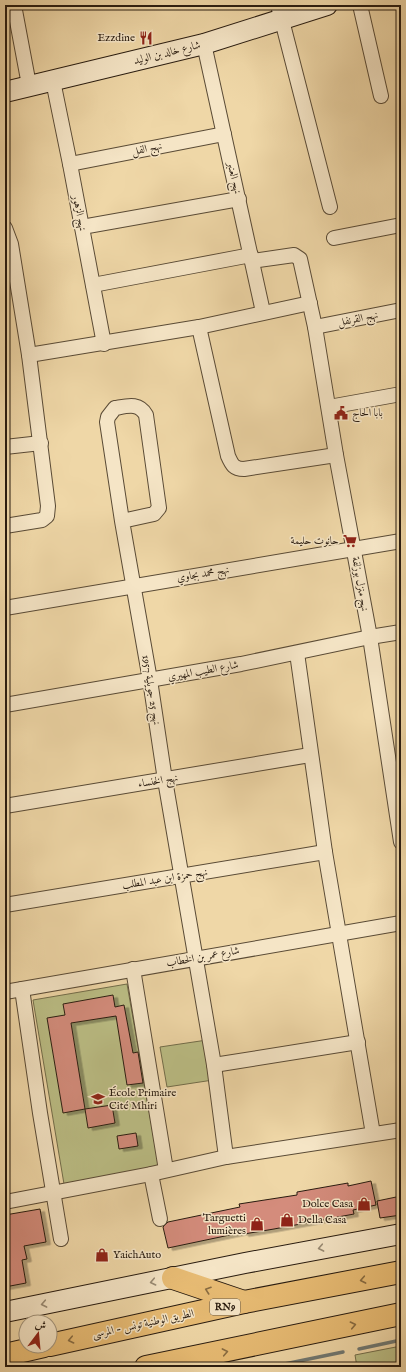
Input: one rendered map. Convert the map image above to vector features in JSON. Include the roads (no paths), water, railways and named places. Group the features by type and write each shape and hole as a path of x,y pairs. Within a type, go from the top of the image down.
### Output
{"highway":[{"name":"الطريق الوطنية تونس - المرسى","path":"58,1343 244,1302 401,1272"},
{"path":"173,1278 244,1302"},
{"path":"146,1367 401,1314"},
{"path":"5,1355 18,1352"}],"street":[{"path":"14,5 12,28 29,85"},
{"name":"شارع خالد بن الوليد","path":"5,92 204,44 280,12 327,5"},
{"path":"360,5 381,96"},
{"path":"280,12 330,207"},
{"name":"نهج العنبر","path":"204,44 263,312"},
{"name":"نهج الزهور","path":"53,81 104,344"},
{"name":"نهج الفل","path":"70,164 224,134"},
{"path":"82,227 239,199"},
{"path":"334,238 401,225"},
{"path":"5,228 11,244 29,356 47,489 46,516 42,520 5,526"},
{"name":"نهج منزل بوزلفة","path":"251,258 294,255 298,256 300,259 316,328 336,455 370,637 401,842"},
{"path":"93,285 251,258"},
{"path":"29,356 199,327 310,303"},
{"name":"نهج القرنفل","path":"316,328 401,310"},
{"path":"199,327 228,456 232,465 237,469 244,469 336,455"},
{"path":"329,407 401,394"},
{"name":"نهج 25 جويلية 1957","path":"122,521 154,514 160,508 146,415 143,410 133,405 115,408 108,417 107,422 122,521 135,585 181,877 214,1065 226,1157"},
{"path":"5,447 41,442"},
{"name":"نهج محمد بجاوي","path":"5,608 401,540"},
{"name":"شارع الطيب المهيري","path":"5,705 297,653 370,637 401,632"},
{"path":"297,653 310,755 325,852 373,1134"},
{"name":"نهج الخنساء","path":"5,806 310,755"},
{"name":"نهج حمزة ابن عبد المطلب","path":"5,905 325,852"},
{"name":"شارع عمر بن الخطاب","path":"5,992 401,923"},
{"path":"133,970 166,1170"},
{"path":"22,989 52,1193 62,1239"},
{"path":"214,1065 358,1042"},
{"path":"5,1202 151,1174 226,1157 401,1130"},
{"path":"151,1174 160,1219"},
{"path":"5,1312 401,1234"}],"waterway":[{"path":"359,1349 401,1340"},
{"path":"270,1367 343,1352"}],"place":[{"name":"Ezzdine","path":"146,38"},
{"name":"بابا الحاج","path":"341,413"},
{"name":"حانوت حليمة","path":"350,541"},
{"name":"École Primaire Cité Mhiri","path":"98,1099"},
{"name":"Dolce Casa","path":"364,1204"},
{"name":"Della Casa","path":"287,1220"},
{"name":"Targuetti lumières","path":"257,1224"},
{"name":"YaichAuto","path":"102,1255"}]}
